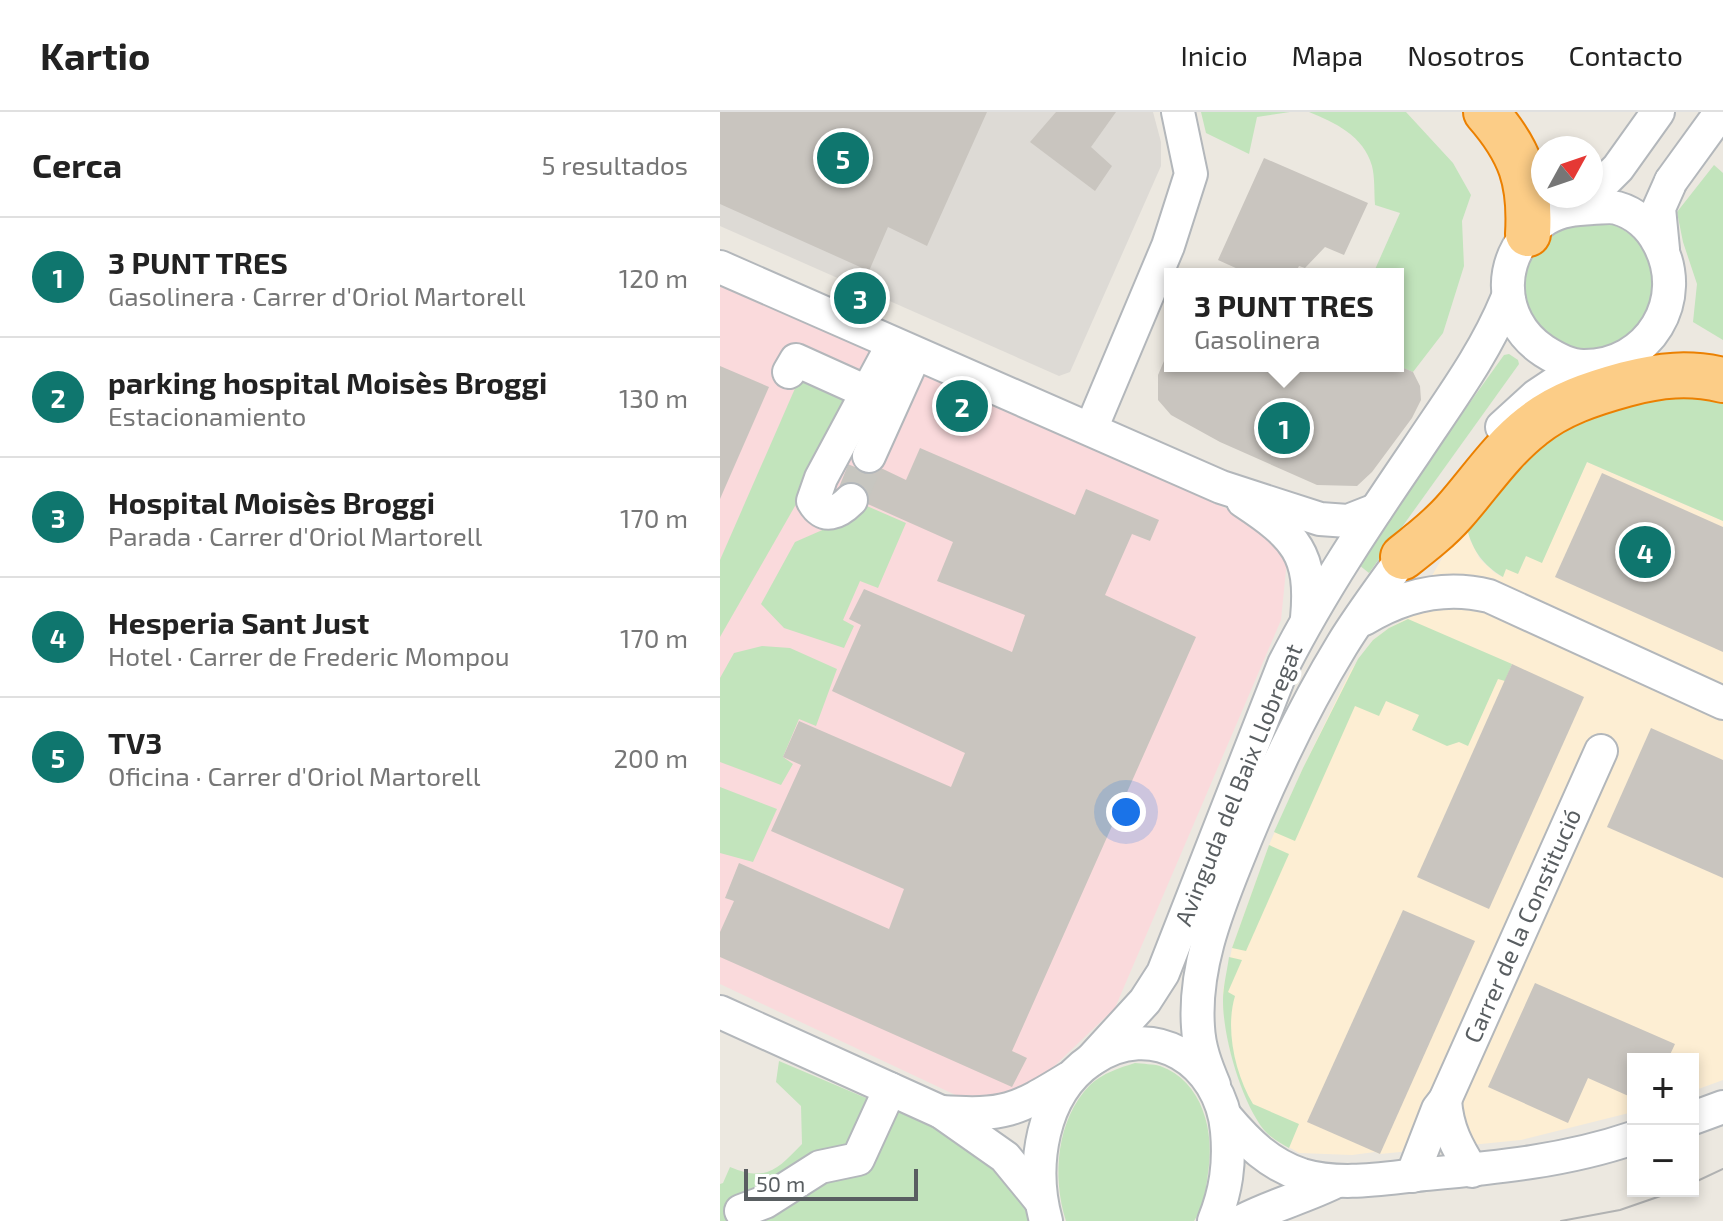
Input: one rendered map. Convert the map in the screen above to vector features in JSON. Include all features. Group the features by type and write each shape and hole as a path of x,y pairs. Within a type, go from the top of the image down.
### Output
{"highway":[{"path":"1486,112 1512,145 1524,168 1530,206 1528,234"},
{"path":"1714,112 1723,121"},
{"path":"1596,364 1669,355 1723,365"},
{"path":"1403,557 1453,514 1530,426 1570,402 1664,375 1685,374 1723,380"}],"street":[{"path":"1091,429 1168,246 1191,174 1178,112"},
{"path":"1603,182 1618,168 1658,112"},
{"path":"1567,208 1546,219 1528,234 1516,253 1509,276 1507,299 1519,327 1534,345 1554,357 1596,364 1636,349 1661,323 1670,298 1670,273 1664,252 1659,208 1671,181 1721,112"},
{"path":"1603,205 1638,218 1654,234 1664,252"},
{"path":"720,267 1221,487 1320,519 1348,521 1376,510"},
{"name":"Avinguda del Baix Llobregat","path":"1083,1067 1145,1001 1163,973 1271,695 1307,618 1470,372 1507,299"},
{"path":"851,500 836,513 830,514 813,501 821,478 869,393 904,349"},
{"path":"869,456 904,349"},
{"path":"789,372 796,360 869,393"},
{"name":"Avinguda del Baix Llobregat","path":"1226,1117 1200,1049 1198,1024 1207,944 1253,819 1288,742 1344,643 1454,485 1496,433 1536,396 1596,364"},
{"path":"1221,487 1264,515 1299,552 1310,587 1307,618"},
{"path":"1358,623 1384,607 1408,598 1433,592 1468,591 1489,596 1723,703"},
{"name":"Carrer de la Constitució","path":"1412,1176 1438,1109 1445,1100 1601,751"},
{"path":"720,1012 941,1112 1005,1157 1044,1211"},
{"path":"941,1112 976,1114 1014,1109 1113,1048 1135,1043 1158,1045 1180,1052 1199,1066 1214,1085"},
{"path":"1044,1211 1040,1157 1044,1134 1061,1092 1083,1067"},
{"path":"741,1211 765,1202 820,1167 858,1159 890,1089"},
{"path":"1445,1100 1452,1139 1472,1171"},
{"path":"1699,1116 1723,1107"},
{"path":"1226,1117 1263,1156 1281,1167 1335,1182 1472,1171 1564,1157 1627,1140"},
{"path":"1214,1221 1227,1182 1226,1117"},
{"path":"1242,1221 1276,1204 1313,1193 1335,1182"}],"shaded area":[{"path":"720,112 1153,112 1161,142 1161,166 1070,372 1059,376 720,226"},
{"path":"720,284 1268,527 1288,550 1281,620 1115,1008 1025,1094 964,1099 720,984"},
{"path":"1587,462 1723,521 1723,1080 1699,1089 1699,1053 1627,1053 1627,1114 1521,1140 1380,1154 1299,1153 1271,1137 1249,1104 1230,1051 1224,1014 1223,991 1232,948 1269,845 1351,670 1373,640 1408,618 1466,516 1470,540 1480,559 1502,577 1506,569 1526,556 1542,562"}],"green space":[{"path":"1201,112 1290,112 1257,117 1249,154 1206,133"},
{"path":"1309,112 1406,112 1453,163 1471,195 1462,221 1464,266 1443,333 1413,372 1404,368 1404,268 1376,268 1400,213 1375,205 1374,180 1368,155 1355,138"},
{"path":"1714,165 1723,173 1723,340 1693,322 1697,284 1677,212"},
{"path":"1589,220 1614,225 1635,239 1649,260 1654,285 1649,310 1635,331 1614,345 1589,350 1564,345 1543,331 1529,310 1524,285 1529,260 1543,239 1564,225"},
{"path":"1509,354 1519,364 1369,573 1359,565 1403,496 1504,355"},
{"path":"800,377 854,403 720,637 720,560"},
{"path":"1723,393 1723,521 1587,462 1542,563 1526,556 1518,574 1506,569 1503,577 1490,568 1476,551 1467,529 1482,491 1589,405"},
{"path":"860,503 906,523 878,588 860,581 843,620 854,626 844,648 784,628 761,604 795,542 852,517"},
{"path":"1408,619 1512,664 1505,681 1498,679 1468,746 1459,742 1447,746 1412,730 1419,715 1386,701 1379,716 1355,706 1295,841 1274,832 1358,659 1373,640"},
{"path":"762,646 790,648 837,669 816,726 799,719 783,757 793,764 781,785 720,762 720,678 734,653"},
{"path":"720,787 777,809 753,862 720,853"},
{"path":"1269,845 1289,854 1246,951 1232,948"},
{"path":"1229,957 1242,960 1228,992 1235,996 1232,1037 1241,1079 1253,1104 1299,1124 1289,1148 1264,1130 1248,1103 1235,1068 1226,1032 1223,1001"},
{"path":"779,1061 953,1135 1016,1183 1030,1221 720,1221 720,1184 730,1167 753,1173 770,1171 802,1144 801,1106 776,1082"},
{"path":"1135,1063 1160,1066 1175,1073 1187,1083 1203,1110 1210,1158 1200,1210 1194,1221 1066,1221 1058,1168 1070,1115 1095,1081 1111,1071"}],"building":[{"path":"720,112 987,112 927,246 888,227 869,271 720,204"},
{"path":"1056,112 1116,112 1091,147 1112,166 1095,191 1030,142"},
{"path":"1264,158 1368,203 1344,255 1325,247 1305,268 1236,268 1218,260"},
{"path":"1164,361 1164,372 1404,372 1404,368 1413,372 1420,386 1421,400 1412,418 1372,472 1357,486 1317,485 1220,442 1171,415 1158,400 1158,375"},
{"path":"720,366 769,387 720,499"},
{"path":"920,448 1075,515 1086,489 1159,520 1150,541 1132,534 1105,595 1196,637 1012,1051 1027,1058 1012,1087 720,957 720,932 734,901 725,898 739,863 889,929 904,889 771,831 801,765 783,757 799,721 951,787 965,753 832,691 861,625 849,619 864,589 1012,652 1025,615 937,581 953,542 843,493 860,458 906,480"},
{"path":"1602,473 1723,527 1723,652 1555,577"},
{"path":"1512,664 1584,697 1489,909 1417,877"},
{"path":"1651,728 1723,760 1723,878 1607,827"},
{"path":"1403,910 1475,941 1380,1154 1307,1122"},
{"path":"1535,983 1675,1044 1671,1053 1627,1053 1627,1095 1588,1078 1568,1123 1488,1087"}],"tunnel":[{"path":"851,500 869,456"}],"tram line":[{"path":"1699,1180 1723,1169"},
{"path":"1561,1221 1620,1210 1658,1197"}],"place":[{"name":"TV3","path":"843,158"},
{"name":"Hospital Moisès Broggi","path":"860,298"},
{"name":"parking hospital Moisès Broggi","path":"962,406"},
{"name":"3 PUNT TRES","path":"1284,428"},
{"name":"Hesperia Sant Just","path":"1645,552"}]}
